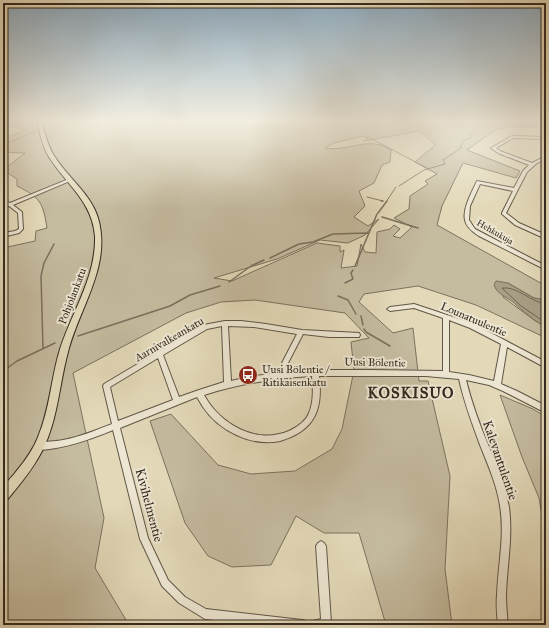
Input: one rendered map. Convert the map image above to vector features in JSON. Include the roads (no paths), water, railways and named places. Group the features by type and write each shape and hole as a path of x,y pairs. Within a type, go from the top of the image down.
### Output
{"main road":[{"name":"Pohjolankatu","path":"3,496 32,460 40,446 50,415 64,350 92,281 97,256 98,236 95,218 84,197 52,156 50,149"}],"street":[{"path":"495,149 532,165"},
{"path":"546,157 525,171 505,209 506,216 517,224 546,237"},
{"path":"3,207 70,180"},
{"name":"Hehkukuja","path":"515,190 479,182 468,206 466,220 473,230 481,235 546,268"},
{"path":"3,200 20,212 21,229 16,232 3,235"},
{"name":"Lounatuulentie","path":"390,309 414,306 472,326 546,365"},
{"path":"446,318 446,374"},
{"path":"226,324 228,384"},
{"name":"Aarnivalkeankatu","path":"116,426 106,386 205,327 226,324 267,326 302,332 357,335"},
{"path":"288,373 285,363 302,332"},
{"path":"497,385 504,343"},
{"path":"160,355 177,402"},
{"path":"199,393 219,420 232,430 248,436 264,439 278,438 291,434 302,427 312,416 316,402 315,372"},
{"name":"Uusi Bölentie","path":"40,446 67,444 199,393 228,384 288,373 446,374 462,376 497,385 546,410"},
{"name":"Kalevantulentie","path":"462,376 470,410 496,478 504,504 507,533 500,608 503,625"},
{"name":"Kivihelmentie","path":"116,426 144,539 165,583 182,600 205,614 302,625"},
{"path":"321,546 321,624"}],"water":[{"path":"496,281 508,283 534,298 546,300 546,327 499,293 494,285"}],"waterway":[{"path":"391,149 427,168"},
{"path":"399,186 424,170 445,164 443,160 459,149"},
{"path":"386,202 396,187"},
{"path":"367,197 383,201 381,201"},
{"path":"378,213 387,201"},
{"path":"355,266 377,214"},
{"path":"382,217 418,228"},
{"path":"270,258 299,244 313,242 333,234 368,233"},
{"path":"43,348 41,276 44,263 54,244"},
{"path":"229,282 251,266 264,260"},
{"path":"345,283 353,279 351,273 353,270"},
{"path":"78,336 170,306 190,295 220,286"},
{"path":"338,296 348,300 356,314"},
{"path":"361,316 363,325"},
{"path":"364,329 366,332 390,346"},
{"path":"3,371 17,361 55,343"}],"place":[{"name":"Uusi Bölentie / Ritikaisenkatu","path":"248,375"}],"district":[{"name":"KOSKISUO","path":"411,393"}]}
